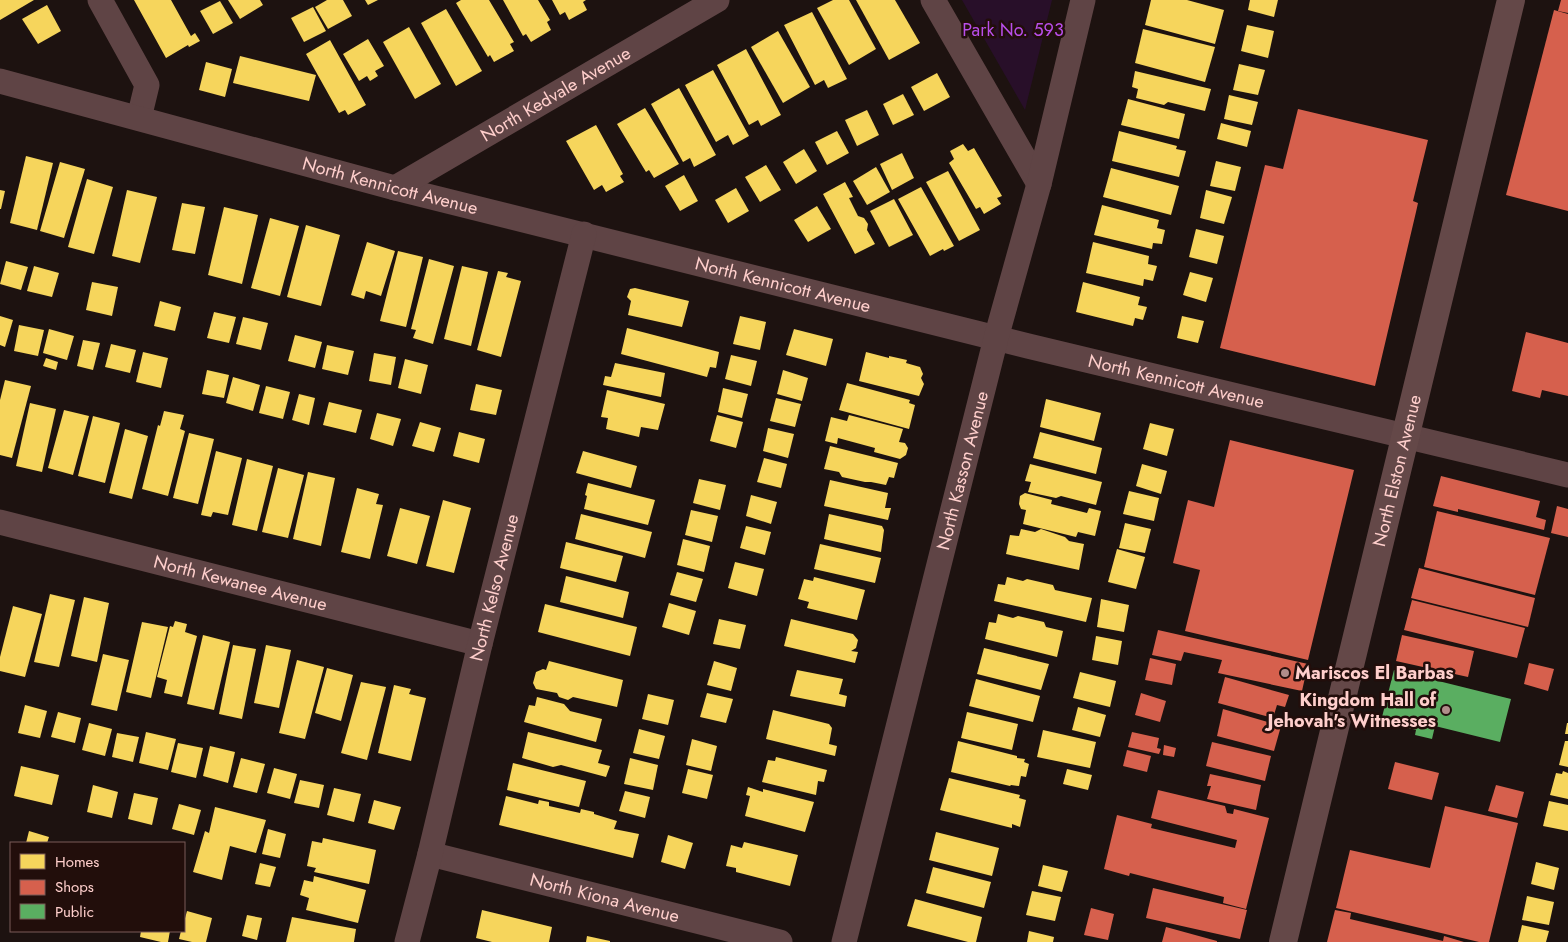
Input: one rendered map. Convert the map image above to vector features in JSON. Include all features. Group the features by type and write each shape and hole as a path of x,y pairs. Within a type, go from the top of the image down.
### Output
{"main road":[{"name":"North Elston Avenue","path":"1284,942 1511,0"}],"street":[{"path":"100,0 148,85 139,118"},
{"name":"North Kedvale Avenue","path":"394,188 718,0"},
{"path":"933,0 1039,184"},
{"name":"North Kasson Avenue","path":"844,942 996,338 1039,184 1083,0"},
{"name":"North Kennicott Avenue","path":"0,81 394,188 996,338 1568,476"},
{"name":"North Kelso Avenue","path":"407,942 584,234"},
{"name":"North Kewanee Avenue","path":"0,522 480,644"},
{"name":"North Kiona Avenue","path":"430,854 780,942"}],"green space":[{"name":"Park No. 593","path":"962,0 1052,0 1025,110"}],"building: Homes":[{"path":"0,0 34,0 0,20"},
{"path":"134,0 171,0 191,36 195,33 200,41 189,47 188,45 166,58"},
{"path":"228,0 260,0 263,5 240,19"},
{"path":"327,0 343,0 352,16 328,29 315,7"},
{"path":"365,0 378,0 368,5"},
{"path":"461,0 489,0 514,42 510,44 514,51 494,62 490,55 488,57 456,3"},
{"path":"503,0 538,0 550,20 547,22 551,30 531,42 526,34 523,36"},
{"path":"552,0 586,0 583,2 587,10 569,20 565,12 560,15"},
{"path":"833,0 849,0 876,49 849,65 817,8"},
{"path":"856,0 895,0 920,43 889,60"},
{"path":"1151,0 1187,0 1224,10 1215,44 1145,25"},
{"path":"1250,0 1278,0 1274,17 1248,10"},
{"path":"220,1 233,23 213,34 200,11"},
{"path":"47,5 61,31 38,44 22,19"},
{"path":"313,7 326,31 304,42 291,18"},
{"path":"446,9 482,71 456,86 421,23"},
{"path":"812,12 847,79 828,88 824,80 815,85 784,25"},
{"path":"1247,25 1274,31 1268,58 1241,51"},
{"path":"409,27 441,84 415,99 383,42"},
{"path":"1143,29 1215,47 1205,82 1135,63"},
{"path":"778,31 810,87 783,103 751,47"},
{"path":"368,39 384,66 375,71 378,76 370,81 367,76 359,81 343,54"},
{"path":"330,40 366,105 348,115 345,110 339,113 306,54"},
{"path":"746,49 781,115 761,126 758,120 749,125 717,65"},
{"path":"240,56 316,75 309,101 233,83"},
{"path":"206,62 232,69 225,97 199,90"},
{"path":"1239,64 1265,70 1258,95 1233,90"},
{"path":"713,70 749,136 733,145 728,135 716,142 685,85"},
{"path":"1135,71 1211,89 1205,111 1168,102 1164,105 1136,98 1138,89 1132,87"},
{"path":"937,73 950,97 924,111 911,87"},
{"path":"679,88 716,155 694,167 690,158 683,162 651,104"},
{"path":"903,94 914,115 893,125 883,104"},
{"path":"1229,95 1258,102 1252,125 1224,119"},
{"path":"1128,99 1185,114 1179,139 1121,125"},
{"path":"645,108 679,164 654,178 649,170 646,172 617,124"},
{"path":"867,110 879,135 857,146 845,120"},
{"path":"1221,123 1251,131 1247,147 1217,139"},
{"path":"596,125 623,174 620,176 624,182 606,192 602,185 594,190 566,141"},
{"path":"837,131 849,153 827,165 815,142"},
{"path":"1119,131 1177,146 1176,149 1186,151 1179,177 1112,161"},
{"path":"963,144 968,151 974,148 1002,196 997,198 1001,204 984,214 980,207 976,209 949,163 954,159 950,151"},
{"path":"804,149 817,171 796,184 783,162"},
{"path":"902,153 914,178 892,190 880,164"},
{"path":"26,156 53,163 37,230 10,223"},
{"path":"1216,161 1241,167 1235,191 1210,186"},
{"path":"60,162 85,169 64,238 40,231"},
{"path":"766,165 781,190 760,202 745,177"},
{"path":"876,167 890,192 867,205 853,181"},
{"path":"1111,168 1179,186 1171,215 1103,197"},
{"path":"948,171 980,230 959,241 926,182"},
{"path":"684,175 698,201 680,211 665,186"},
{"path":"87,179 113,187 94,254 68,247"},
{"path":"845,182 853,197 849,198 858,216 864,218 868,224 867,230 875,244 855,254 823,194"},
{"path":"921,187 954,246 930,256 898,199"},
{"path":"736,188 749,211 728,223 715,200"},
{"path":"0,190 5,191 1,209 0,209"},
{"path":"127,190 157,197 140,263 112,256"},
{"path":"1206,190 1232,197 1224,224 1200,218"},
{"path":"894,199 913,235 889,247 870,211"},
{"path":"182,203 205,207 195,254 172,250"},
{"path":"1102,205 1159,220 1157,228 1165,230 1162,244 1153,243 1152,249 1094,235"},
{"path":"817,206 831,229 808,242 794,220"},
{"path":"224,207 258,215 242,284 208,275"},
{"path":"270,218 299,226 280,296 251,288"},
{"path":"306,225 340,235 321,306 287,297"},
{"path":"1196,229 1224,236 1217,264 1189,257"},
{"path":"367,242 395,251 381,296 366,291 364,299 351,295"},
{"path":"1093,242 1149,256 1148,264 1157,266 1153,281 1144,279 1143,286 1086,273"},
{"path":"398,251 423,257 406,327 380,321"},
{"path":"429,259 454,266 433,344 413,338 416,330 411,329"},
{"path":"6,261 28,267 21,290 0,284"},
{"path":"34,266 59,273 52,297 27,291"},
{"path":"462,266 488,272 471,346 444,339"},
{"path":"498,271 508,273 506,277 521,281 501,357 477,350"},
{"path":"1190,272 1213,278 1206,302 1183,295"},
{"path":"92,282 118,287 112,316 86,310"},
{"path":"1083,282 1140,297 1138,305 1147,307 1143,320 1135,318 1133,326 1076,312"},
{"path":"635,288 689,301 682,327 628,315 631,301 627,297 630,289"},
{"path":"160,301 181,307 175,331 154,326"},
{"path":"214,312 236,317 229,343 207,338"},
{"path":"0,316 13,320 5,347 0,345"},
{"path":"740,316 766,322 760,350 733,344"},
{"path":"1182,316 1204,321 1198,343 1177,338"},
{"path":"243,317 268,323 261,350 236,344"},
{"path":"19,325 44,330 38,356 14,351"},
{"path":"627,328 719,352 716,368 710,367 707,377 621,354"},
{"path":"49,329 74,336 67,360 43,353"},
{"path":"794,329 833,339 826,366 786,355"},
{"path":"295,335 322,342 315,368 288,361"},
{"path":"83,340 100,343 93,370 77,366"},
{"path":"111,344 136,350 130,373 105,367"},
{"path":"327,345 354,351 348,375 322,369"},
{"path":"143,352 168,358 161,388 136,382"},
{"path":"866,352 907,360 906,363 920,367 923,374 921,378 924,384 919,396 859,381"},
{"path":"374,353 396,357 391,385 369,381"},
{"path":"731,355 757,361 751,386 725,379"},
{"path":"46,358 58,362 56,370 43,366"},
{"path":"405,359 428,365 421,394 398,388"},
{"path":"615,363 665,373 661,397 603,385 605,376 611,377"},
{"path":"207,370 229,375 224,398 202,394"},
{"path":"783,370 808,378 802,401 777,394"},
{"path":"233,377 260,385 253,411 226,403"},
{"path":"5,380 31,386 12,458 0,455 0,400"},
{"path":"847,383 910,400 909,403 915,405 909,429 839,410"},
{"path":"476,384 502,390 496,415 470,410"},
{"path":"266,386 290,392 283,419 259,413"},
{"path":"723,388 748,394 742,418 718,412"},
{"path":"607,390 665,404 658,430 641,427 639,437 606,429 608,418 601,417"},
{"path":"299,394 315,398 309,425 292,420"},
{"path":"776,398 801,404 795,427 770,421"},
{"path":"1046,399 1101,413 1094,441 1040,427"},
{"path":"329,402 362,410 356,433 323,425"},
{"path":"30,403 56,409 42,472 16,466"},
{"path":"64,410 89,416 73,475 48,468"},
{"path":"164,411 184,415 180,429 185,431 168,496 142,489 158,425 160,426"},
{"path":"377,413 401,419 393,446 370,439"},
{"path":"717,415 743,422 736,448 710,441"},
{"path":"849,415 903,429 899,442 905,443 908,448 906,455 900,459 874,452 875,448 838,438 837,444 825,441 831,417 847,421"},
{"path":"93,416 120,423 105,483 78,476"},
{"path":"420,422 441,428 434,452 412,446"},
{"path":"1150,423 1174,429 1167,456 1143,449"},
{"path":"768,428 794,434 788,458 763,451"},
{"path":"125,429 148,436 132,499 109,493"},
{"path":"459,432 485,439 479,463 453,456"},
{"path":"1040,432 1102,448 1096,474 1033,458"},
{"path":"189,433 214,439 198,504 173,498"},
{"path":"830,446 898,463 894,478 889,477 886,485 842,477 839,472 824,469"},
{"path":"216,451 242,458 228,515 213,512 211,517 201,515"},
{"path":"583,451 637,466 631,488 576,473"},
{"path":"764,458 787,464 781,488 757,482"},
{"path":"247,459 273,466 257,531 232,525"},
{"path":"1030,464 1102,482 1096,505 1061,496 1056,498 1028,492 1031,482 1025,481"},
{"path":"1142,464 1167,471 1161,494 1136,486"},
{"path":"278,468 304,475 288,538 262,532"},
{"path":"308,472 335,478 321,546 293,539"},
{"path":"699,479 726,485 720,510 693,503"},
{"path":"830,480 888,493 885,508 891,508 888,520 824,506"},
{"path":"588,483 655,500 648,525 584,509"},
{"path":"357,488 379,494 376,504 383,505 370,559 341,552"},
{"path":"1129,491 1159,498 1154,521 1123,514"},
{"path":"1025,493 1052,500 1051,504 1087,513 1089,508 1101,511 1095,536 1078,532 1076,537 1023,524 1026,510 1021,509 1019,504 1020,496"},
{"path":"751,495 777,502 771,524 746,516"},
{"path":"443,500 471,508 454,573 426,566"},
{"path":"400,508 430,516 417,564 387,556"},
{"path":"691,510 718,516 712,542 685,535"},
{"path":"581,514 652,532 645,558 575,539"},
{"path":"829,514 882,526 884,530 881,552 824,539"},
{"path":"1125,523 1151,529 1145,553 1119,548"},
{"path":"746,526 771,532 765,555 740,548"},
{"path":"1021,529 1035,532 1041,529 1065,537 1069,541 1084,544 1079,570 1006,554 1010,535 1019,536"},
{"path":"683,539 710,546 704,572 677,565"},
{"path":"566,542 623,556 616,582 560,568"},
{"path":"820,544 881,558 875,583 814,569"},
{"path":"1117,549 1145,557 1136,589 1108,582"},
{"path":"735,562 764,569 757,596 728,588"},
{"path":"677,572 703,579 696,602 670,595"},
{"path":"566,576 629,592 623,618 560,602"},
{"path":"814,577 865,590 857,620 807,608 809,602 798,599 804,579 813,581"},
{"path":"1007,577 1053,585 1055,590 1092,598 1086,622 994,601 998,584 1005,585"},
{"path":"50,594 75,600 59,667 34,662"},
{"path":"84,597 109,603 97,662 71,656"},
{"path":"1101,599 1129,605 1124,632 1097,627"},
{"path":"669,603 696,611 689,635 662,627"},
{"path":"545,604 637,627 630,656 538,632"},
{"path":"13,606 42,614 25,677 0,671 0,657"},
{"path":"998,614 1044,622 1046,627 1063,631 1057,657 985,639 989,622 996,623"},
{"path":"719,619 746,625 740,649 713,644"},
{"path":"791,619 853,634 858,640 856,648 851,651 858,652 855,663 784,646"},
{"path":"175,621 187,624 185,632 197,636 182,697 164,693 167,680 157,677 170,626 173,627"},
{"path":"142,622 168,627 151,698 126,692"},
{"path":"203,635 230,642 214,710 187,704"},
{"path":"1096,636 1122,641 1118,665 1092,660"},
{"path":"233,645 256,649 242,719 219,714"},
{"path":"266,645 291,650 279,708 254,703"},
{"path":"984,648 1049,664 1041,690 977,674"},
{"path":"103,654 129,660 117,711 91,705"},
{"path":"297,660 324,667 305,739 279,733"},
{"path":"549,661 623,680 617,707 573,697 568,700 559,697 557,693 536,689 533,683 536,672 543,669 546,670"},
{"path":"714,661 737,668 731,691 707,685"},
{"path":"327,668 353,675 341,721 315,713"},
{"path":"797,670 843,679 839,694 847,696 845,707 790,696"},
{"path":"1080,672 1116,681 1110,707 1073,698"},
{"path":"976,679 1040,696 1033,722 969,706"},
{"path":"361,682 386,687 367,760 341,753"},
{"path":"394,685 411,689 409,694 426,698 411,761 378,753"},
{"path":"707,693 733,699 726,723 700,717"},
{"path":"648,694 674,700 668,725 642,719"},
{"path":"537,697 564,704 570,711 602,719 596,742 524,722 529,705 535,706"},
{"path":"25,705 47,711 40,738 18,733"},
{"path":"1078,707 1106,715 1100,737 1072,730"},
{"path":"773,710 829,724 832,728 829,744 837,746 835,756 766,739"},
{"path":"58,712 81,718 75,743 51,737"},
{"path":"967,712 1018,724 1012,750 961,738"},
{"path":"89,723 112,729 105,756 82,750"},
{"path":"1567,723 1568,734 1565,734"},
{"path":"639,729 665,736 659,759 633,753"},
{"path":"1043,730 1096,742 1090,768 1037,757"},
{"path":"146,732 176,739 168,770 139,763"},
{"path":"528,732 602,750 598,763 610,766 606,777 561,765 553,767 522,758"},
{"path":"117,733 139,737 133,762 112,757"},
{"path":"692,739 717,746 711,771 686,765"},
{"path":"958,741 1025,759 1024,762 1029,764 1026,777 1021,776 1019,786 1010,786 951,772"},
{"path":"1565,741 1568,741 1568,767 1559,765"},
{"path":"178,743 203,748 196,778 171,772"},
{"path":"210,746 235,752 228,783 203,776"},
{"path":"776,757 827,770 824,782 818,781 816,795 762,782 768,760 775,761"},
{"path":"241,758 265,764 257,793 233,787"},
{"path":"630,758 658,765 653,790 624,784"},
{"path":"513,763 586,781 579,807 507,790"},
{"path":"21,766 59,775 52,805 14,796"},
{"path":"274,768 297,774 290,799 267,793"},
{"path":"688,769 713,775 707,799 682,793"},
{"path":"1067,769 1092,775 1088,790 1063,784"},
{"path":"1563,771 1568,773 1568,799 1550,795 1556,773 1562,774"},
{"path":"949,778 1020,795 1019,798 1026,800 1020,827 1012,824 1012,828 940,810"},
{"path":"300,780 324,785 319,808 294,803"},
{"path":"93,785 118,792 112,818 87,812"},
{"path":"748,787 763,792 763,789 814,802 805,832 745,816 750,796 746,795"},
{"path":"334,788 361,794 354,822 327,815"},
{"path":"625,791 650,797 645,818 619,811"},
{"path":"134,793 158,798 152,825 128,819"},
{"path":"506,796 538,804 539,800 549,802 549,806 580,813 581,809 617,821 614,829 639,834 633,858 499,825"},
{"path":"374,800 401,807 394,830 368,823"},
{"path":"1549,801 1568,805 1568,831 1543,826"},
{"path":"179,804 201,810 194,835 172,829"},
{"path":"215,807 266,820 256,853 230,846 222,880 193,872 205,831 209,833"},
{"path":"268,829 286,834 280,858 262,854"},
{"path":"29,831 49,837 47,842 26,842"},
{"path":"936,832 999,848 992,876 929,860"},
{"path":"668,835 693,843 685,869 661,862"},
{"path":"323,838 376,850 369,884 314,872 316,868 307,866 312,841 322,843"},
{"path":"744,842 798,855 790,886 736,872 736,868 726,866 731,845 742,848"},
{"path":"1536,862 1559,868 1554,890 1531,884"},
{"path":"260,863 276,867 270,887 255,884"},
{"path":"1043,865 1068,871 1062,892 1038,886"},
{"path":"933,867 991,882 984,908 926,893"},
{"path":"314,876 366,890 358,923 306,910 309,898 300,895 304,880 313,882"},
{"path":"1032,891 1061,897 1055,921 1026,915"},
{"path":"1527,896 1554,902 1549,925 1522,920"},
{"path":"915,899 982,917 976,942 968,942 907,926"},
{"path":"482,910 552,927 549,942 492,942 476,938"},
{"path":"187,911 212,918 206,942 192,942 179,939 181,932 185,932"},
{"path":"247,915 262,918 257,940 242,936"},
{"path":"292,917 356,929 354,942 286,942"},
{"path":"1522,925 1549,931 1546,942 1518,942"},
{"path":"1029,931 1054,937 1053,942 1027,942"},
{"path":"141,932 170,932 168,942 140,937"},
{"path":"587,936 610,941 610,942 586,942"}],"building: Shops":[{"path":"1561,0 1568,0 1568,13 1558,11"},
{"path":"1554,10 1568,14 1568,211 1506,195"},
{"path":"1298,109 1428,140 1413,201 1418,203 1375,386 1220,348 1265,165 1283,169"},
{"path":"1526,332 1568,343 1568,396 1542,390 1540,398 1512,391"},
{"path":"1230,440 1354,470 1308,660 1185,631 1200,570 1173,563 1188,500 1214,507"},
{"path":"1441,476 1540,501 1536,517 1546,520 1544,530 1458,509 1458,512 1433,506"},
{"path":"1557,506 1568,509 1568,537 1551,533"},
{"path":"1437,511 1550,538 1535,595 1424,567"},
{"path":"1419,568 1535,598 1528,627 1411,598"},
{"path":"1412,600 1525,628 1517,658 1404,630"},
{"path":"1158,630 1308,664 1302,691 1218,673 1222,660 1184,652 1181,661 1152,655"},
{"path":"1402,635 1474,651 1468,677 1396,661"},
{"path":"1150,658 1176,664 1172,685 1145,680"},
{"path":"1529,663 1554,669 1548,691 1524,684"},
{"path":"1225,677 1289,695 1285,707 1277,705 1273,718 1218,703"},
{"path":"1141,693 1166,701 1160,722 1135,715"},
{"path":"1223,709 1281,726 1274,751 1217,736"},
{"path":"1132,732 1159,738 1157,748 1161,749 1159,754 1128,747"},
{"path":"1212,742 1271,756 1265,781 1206,766"},
{"path":"1164,745 1176,748 1174,757 1163,755"},
{"path":"1127,750 1151,756 1147,772 1123,766"},
{"path":"1395,762 1439,773 1432,800 1388,789"},
{"path":"1210,774 1261,785 1256,810 1207,799 1211,786 1207,786"},
{"path":"1496,785 1524,792 1517,818 1488,811"},
{"path":"1158,790 1225,806 1227,813 1233,814 1234,809 1269,818 1246,909 1223,903 1224,897 1130,873 1129,876 1104,869 1117,815 1152,824 1151,828 1235,848 1237,840 1151,818"},
{"path":"1445,806 1518,823 1489,942 1479,942 1336,908 1350,850 1430,868"},
{"path":"1153,888 1247,910 1240,939 1146,918"},
{"path":"1091,908 1114,914 1108,940 1084,935"},
{"path":"1335,910 1351,913 1350,919 1443,941 1444,936 1464,942 1327,942"},
{"path":"1166,927 1217,941 1217,942 1162,942"}],"building: Public":[{"name":"Kingdom Hall of Jehovah's Witnesses","path":"1394,670 1511,699 1500,742 1435,726 1432,739 1415,735 1416,730 1381,721"}],"place":[{"name":"Mariscos El Barbas","path":"1285,673"},
{"name":"Kingdom Hall of Jehovah's Witnesses","path":"1446,710"}]}
